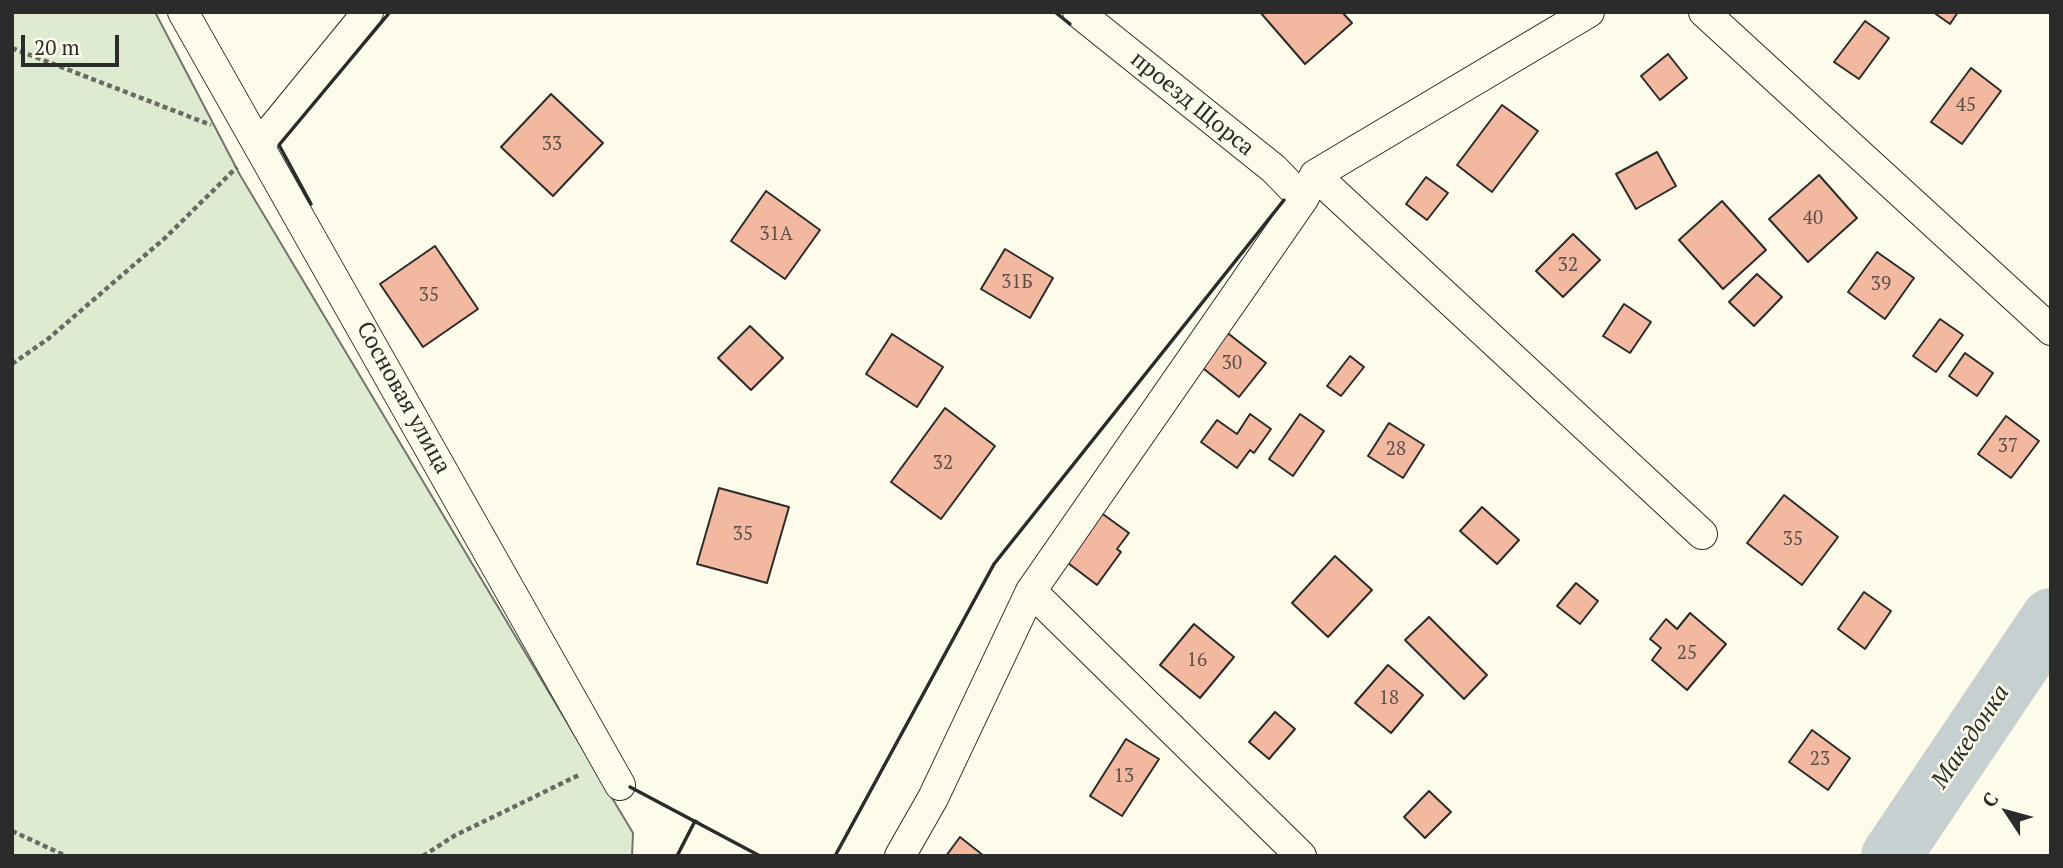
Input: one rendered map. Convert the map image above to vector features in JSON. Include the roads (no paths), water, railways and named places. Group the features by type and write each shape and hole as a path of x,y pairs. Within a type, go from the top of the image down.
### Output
{"street":[{"name":"Сосновая улица","path":"183,12 260,144 613,773"},
{"path":"260,144 368,12"},
{"name":"проезд Щорса","path":"1078,12 1274,169 1309,187 1702,534"},
{"path":"900,856 933,798 1031,591 1309,187 1589,12"},
{"path":"1704,12 2051,330"},
{"path":"1031,591 1301,856"}],"waterway":[{"name":"Македонка","path":"1891,856 2051,618"}]}
